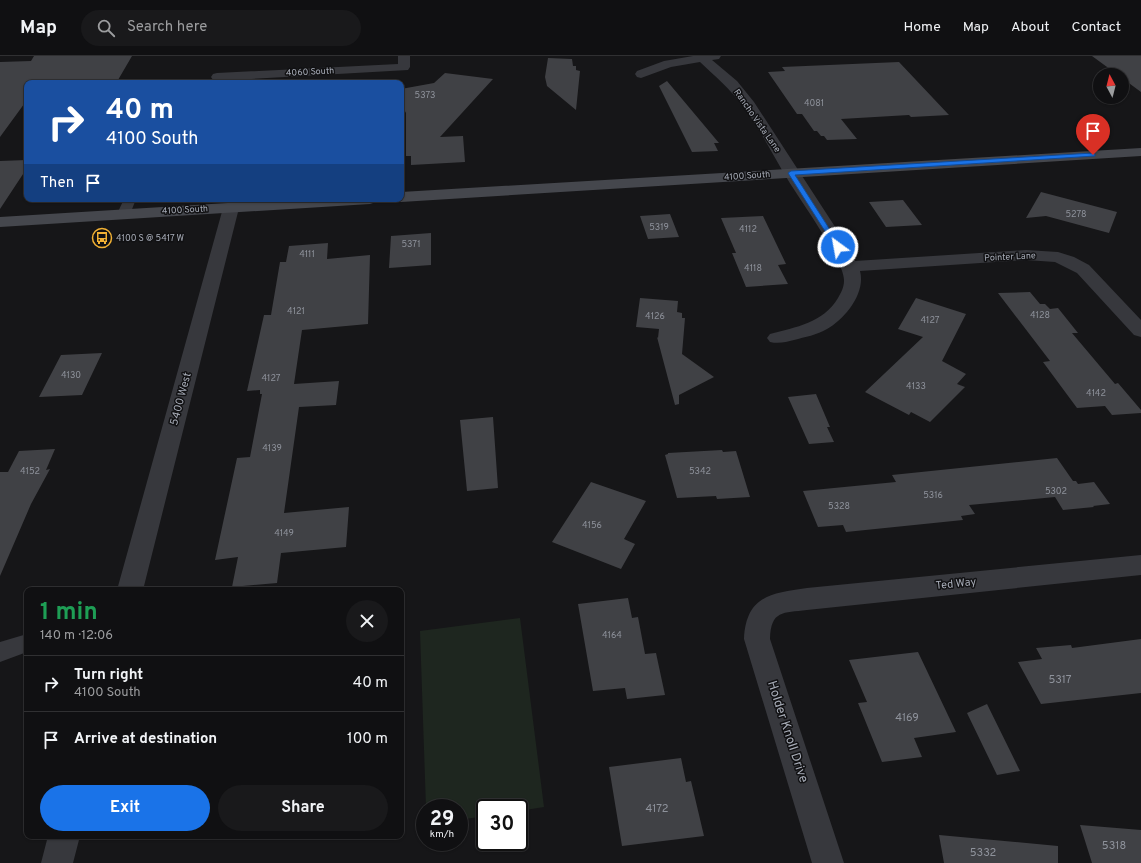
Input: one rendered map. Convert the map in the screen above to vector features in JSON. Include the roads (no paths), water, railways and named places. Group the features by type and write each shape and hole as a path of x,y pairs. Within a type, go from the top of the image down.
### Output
{"main road":[{"name":"4100 South","path":"404,197 1141,152"},
{"name":"4100 South","path":"0,222 324,202"}],"street":[{"path":"641,74 668,64 701,57 717,56"},
{"name":"Rancho Vista Lane","path":"701,57 741,94 760,122 849,267"},
{"name":"4060 South","path":"217,77 404,62"},
{"name":"5400 West","path":"131,587 231,208"},
{"name":"Pointer Lane","path":"849,267 1026,255 1058,258 1068,261 1083,269 1141,331"},
{"path":"777,338 808,330 828,320 846,301 850,294 853,280 849,267"},
{"name":"Ted Way","path":"772,605 807,599 1141,565"},
{"name":"Holder Knoll Drive","path":"772,605 765,611 759,620 757,639 828,863"},
{"path":"57,863 63,839"}],"lane":[{"path":"124,214 129,202"},
{"path":"0,652 24,644"}],"place":[{"name":"4100 S @ 5417 W","path":"102,238"}]}
